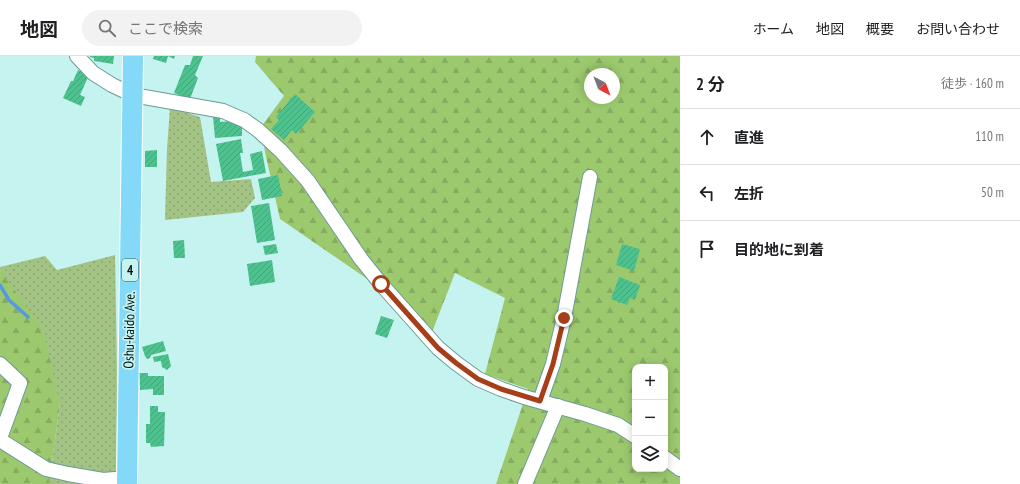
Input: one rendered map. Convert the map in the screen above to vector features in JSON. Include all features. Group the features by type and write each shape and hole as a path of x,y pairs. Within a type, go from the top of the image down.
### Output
{"highway":[{"name":"Oshu-kaido Ave.","path":"127,481 133,56"}],"street":[{"path":"77,56 93,73 132,95 223,111 244,120 258,130 281,151 308,181 361,259 381,284 438,348 478,379 501,389 618,425 632,434"},
{"path":"540,401 553,364 564,318 590,177"},
{"path":"0,364 20,383 0,439 46,469 103,480 127,481"},
{"path":"525,484 558,406"},
{"path":"668,460 680,469"}],"green space":[{"path":"256,56 680,56 680,484 496,484 528,389 485,374 505,298 455,273 427,345 376,285 280,219 261,127 284,96 255,62"},
{"path":"170,107 200,117 211,182 251,179 255,198 243,212 165,220"},
{"path":"115,255 117,371 116,484 49,484 60,403 0,270 0,267 45,256 57,270"},
{"path":"0,270 43,330 60,403 49,484 0,484"}],"building":[{"path":"90,56 114,56 113,64 94,61 94,58"},
{"path":"154,56 168,56 166,63 153,59"},
{"path":"168,56 175,56 174,59"},
{"path":"193,56 203,56 195,75 198,78 190,99 174,93 185,65 190,65"},
{"path":"78,70 89,75 80,95 85,97 81,106 63,98"},
{"path":"295,94 315,112 296,134 292,130 284,140 271,129 279,120 276,117"},
{"path":"220,116 220,122 233,121 242,125 242,136 215,138 213,117"},
{"path":"241,139 243,153 240,153 243,172 253,170 250,154 262,151 266,173 223,181 216,144"},
{"path":"157,150 157,167 145,167 145,151"},
{"path":"278,175 282,196 262,200 258,179"},
{"path":"269,203 275,240 257,243 251,206"},
{"path":"184,240 185,258 174,258 173,241"},
{"path":"276,244 278,253 265,255 263,246"},
{"path":"622,244 640,249 634,271 616,265"},
{"path":"272,260 275,282 250,286 247,264"},
{"path":"619,277 640,285 635,300 630,298 627,305 611,299"},
{"path":"381,316 394,320 387,338 375,334"},
{"path":"163,341 166,351 151,355 150,358 147,359 142,347"},
{"path":"168,354 171,366 167,370 162,367 161,361 154,362 153,357"},
{"path":"139,373 148,373 148,376 164,376 164,395 153,395 153,389 140,390"},
{"path":"150,406 158,406 158,412 165,412 164,446 151,447 150,443 146,443 146,424 150,424"}],"waterway":[{"path":"0,285 9,300 28,317"}],"route":[{"path":"381,284 438,348 456,363 478,379 501,389 540,401 553,364 564,318"}]}
